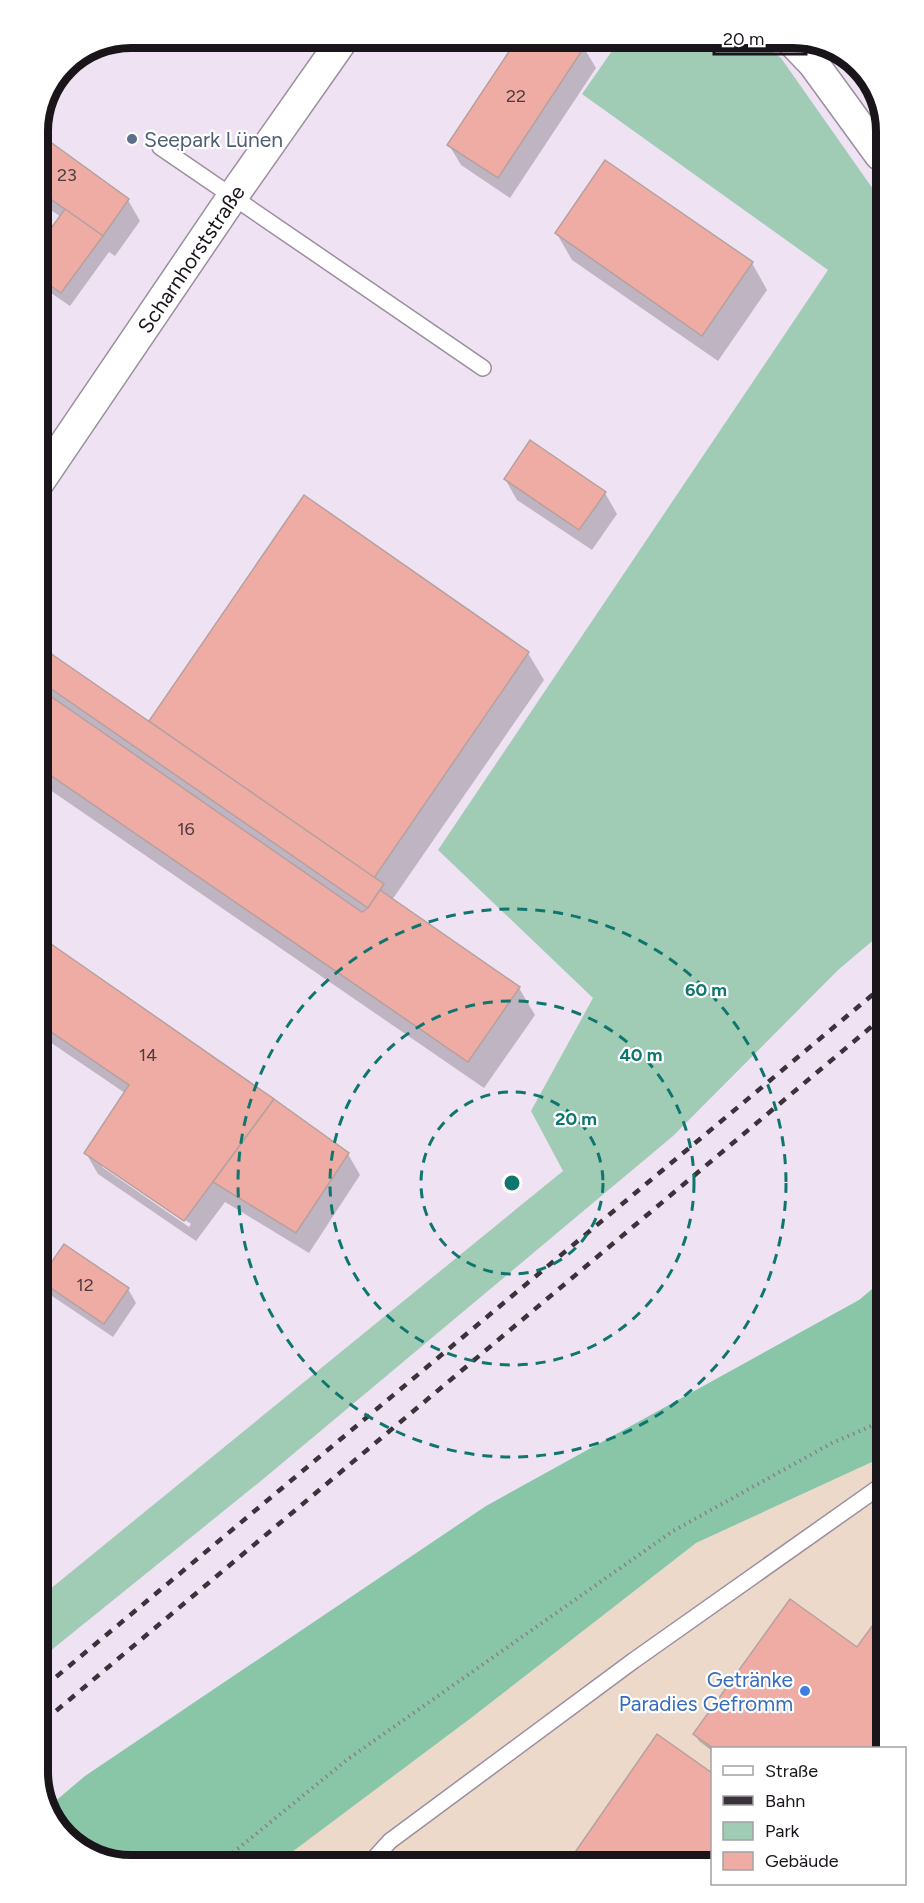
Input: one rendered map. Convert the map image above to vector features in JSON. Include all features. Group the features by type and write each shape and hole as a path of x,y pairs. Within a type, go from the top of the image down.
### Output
{"street":[{"name":"Scharnhorststraße","path":"48,469 233,196 337,48"},
{"path":"799,48 813,63 876,150"}],"lane":[{"path":"160,147 483,368"},
{"path":"377,1855 390,1841 633,1661 876,1488"}],"path":[{"path":"230,1855 348,1759 673,1531 832,1443 876,1424"}],"shaded area":[{"path":"876,1460 876,1747 711,1747 711,1855 288,1855 471,1718 696,1543"}],"green space":[{"path":"614,48 768,48 781,58 876,193 876,938 838,970 673,1136 262,1480 48,1653 48,1591 563,1171 531,1111 593,998 438,850 828,270 582,94"},
{"path":"876,1286 876,1460 696,1543 471,1718 288,1855 125,1855 104,1851 80,1838 59,1814 54,1803 85,1776 486,1506 859,1300"}],"building":[{"path":"511,48 584,48 498,178 447,145"},
{"path":"48,140 129,199 103,236 48,197"},
{"path":"605,160 753,262 702,336 555,233"},
{"path":"65,209 103,236 61,293 48,284 48,232"},
{"path":"530,440 606,492 579,530 504,479"},
{"path":"304,495 529,652 374,878 149,721"},
{"path":"48,652 384,884 368,908 48,687"},
{"path":"48,694 362,912 368,908 380,890 520,987 468,1062 48,773"},
{"path":"48,942 274,1099 184,1221 84,1153 129,1085 48,1030"},
{"path":"274,1099 349,1153 296,1233 213,1182"},
{"path":"64,1244 129,1288 104,1324 48,1286 48,1267"},
{"name":"Getränke Paradies Gefromm","path":"790,1599 857,1647 876,1621 876,1747 712,1747 693,1734"},
{"path":"657,1734 711,1772 711,1855 573,1855"}],"railway":[{"path":"48,1684 876,992"},
{"path":"48,1718 876,1023"}],"place":[{"name":"Seepark Lünen","path":"132,139"},
{"name":"Getränke Paradies Gefromm","path":"805,1691"}]}
